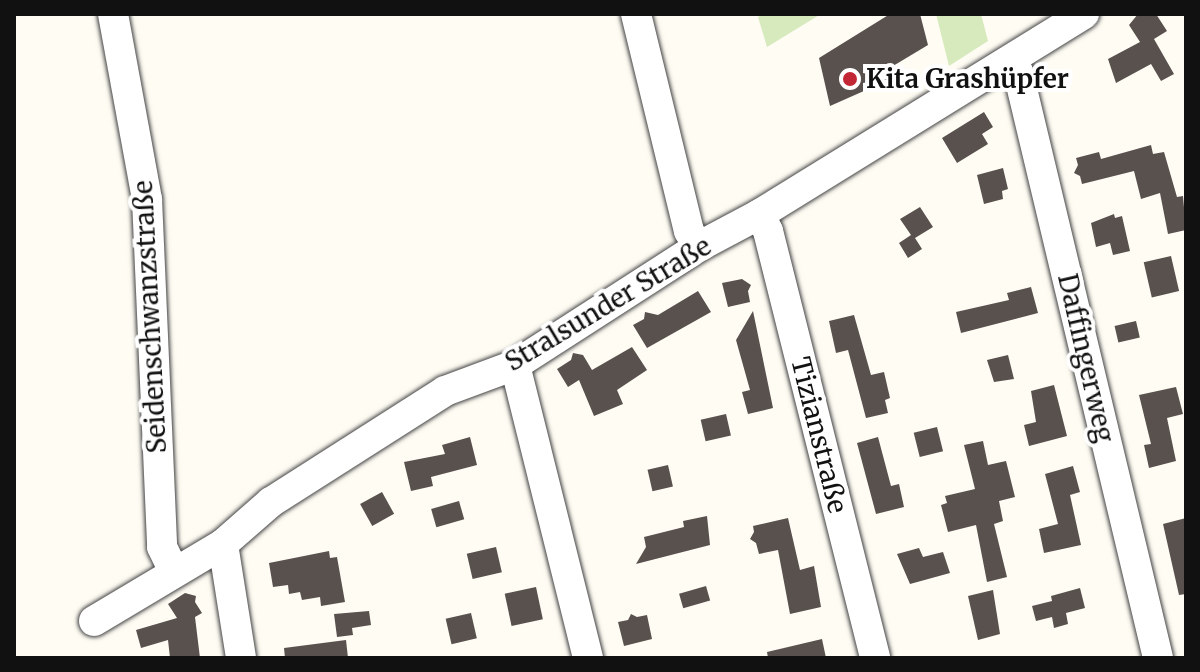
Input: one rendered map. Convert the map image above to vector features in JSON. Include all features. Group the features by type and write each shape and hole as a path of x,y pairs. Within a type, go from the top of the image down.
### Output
{"street":[{"name":"Seidenschwanzstraße","path":"113,14 147,199 162,547 174,572"},
{"path":"636,14 689,231 698,247"},
{"name":"Stralsunder Straße","path":"94,621 223,544 271,502 445,391 515,365 698,247 760,214 917,114 1012,60 1084,14"},
{"name":"Daffingerweg","path":"1012,60 1158,658"},
{"name":"Tizianstraße","path":"760,214 768,231 875,658"},
{"path":"515,365 588,658"},
{"path":"223,544 241,658"}],"green space":[{"path":"763,14 821,14 767,47 758,17"},
{"path":"936,14 981,14 988,41 949,66"}],"building":[{"path":"890,14 920,14 928,45 888,69 891,79 830,106 819,58"},
{"path":"1138,14 1156,14 1167,31 1154,39 1174,74 1161,81 1151,64 1116,83 1108,59 1140,42 1129,25"},
{"path":"984,112 993,127 982,134 988,144 957,163 942,138"},
{"path":"1151,145 1153,154 1164,152 1177,197 1183,196 1186,230 1168,234 1160,193 1141,199 1134,171 1082,184 1080,176 1074,173 1078,165 1076,158 1099,152 1101,159"},
{"path":"1003,168 1008,189 1002,191 1003,199 984,204 977,175"},
{"path":"920,207 933,227 915,238 922,249 908,258 899,243 911,235 900,219"},
{"path":"1114,214 1115,218 1122,216 1130,251 1113,255 1110,243 1096,247 1091,223"},
{"path":"1171,256 1179,291 1152,297 1144,262"},
{"path":"742,279 751,285 748,291 750,302 728,307 722,283"},
{"path":"1031,287 1038,313 961,333 956,312 1009,300 1007,293"},
{"path":"698,291 711,312 647,348 633,325 644,319 645,312 658,315"},
{"path":"753,311 773,408 748,414 742,392 750,390 736,340"},
{"path":"854,315 871,375 884,372 890,398 885,400 888,413 866,418 848,350 836,353 829,321"},
{"path":"1136,321 1140,338 1118,343 1115,326"},
{"path":"632,347 647,370 617,390 623,404 594,416 579,380 568,387 557,369 571,360 573,353 583,355 592,370"},
{"path":"1008,355 1014,379 994,382 987,360"},
{"path":"1054,385 1067,436 1029,446 1024,425 1036,422 1031,391"},
{"path":"1176,387 1183,414 1167,418 1176,461 1149,468 1144,445 1151,444 1139,395"},
{"path":"726,414 731,435 706,441 701,420"},
{"path":"937,427 943,451 920,457 914,433"},
{"path":"470,437 477,465 431,477 433,486 411,491 404,462 445,454 442,445"},
{"path":"878,437 891,486 899,484 904,507 876,514 857,443"},
{"path":"983,441 988,465 1006,461 1015,497 999,501 1003,521 994,524 1007,577 987,582 976,525 948,532 941,505 947,503 945,496 975,489 964,445"},
{"path":"668,465 673,486 652,491 648,470"},
{"path":"1073,466 1080,492 1070,495 1081,545 1044,553 1039,529 1058,524 1045,474"},
{"path":"382,492 394,514 372,526 360,504"},
{"path":"459,501 464,519 436,527 431,509"},
{"path":"707,516 710,545 636,564 646,547 644,537 684,527 683,521"},
{"path":"788,518 800,570 814,566 821,607 790,614 778,550 759,554 756,543 750,539 753,526"},
{"path":"1186,518 1186,594 1179,595 1163,524"},
{"path":"496,547 502,572 473,579 467,554"},
{"path":"919,548 923,557 943,552 950,573 910,584 897,554"},
{"path":"329,551 330,558 337,557 345,602 321,606 320,597 302,600 300,592 289,594 288,585 273,587 269,563"},
{"path":"706,586 710,600 683,608 679,594"},
{"path":"536,587 543,619 512,626 505,594"},
{"path":"1080,588 1085,608 1066,613 1068,624 1054,628 1052,617 1036,621 1032,606 1052,601 1051,596"},
{"path":"993,590 1000,634 978,640 968,596"},
{"path":"185,593 196,596 195,602 202,613 195,617 200,658 170,658 168,640 141,648 136,630 177,618 168,604"},
{"path":"369,611 371,625 352,628 353,635 337,637 334,614"},
{"path":"471,613 477,638 452,644 446,619"},
{"path":"631,614 637,617 647,615 652,639 624,646 618,622 628,620"},
{"path":"822,639 826,658 768,658 767,652"},
{"path":"346,640 348,658 285,658 284,648"}],"place":[{"name":"Kita Grashüpfer","path":"850,79"}]}
